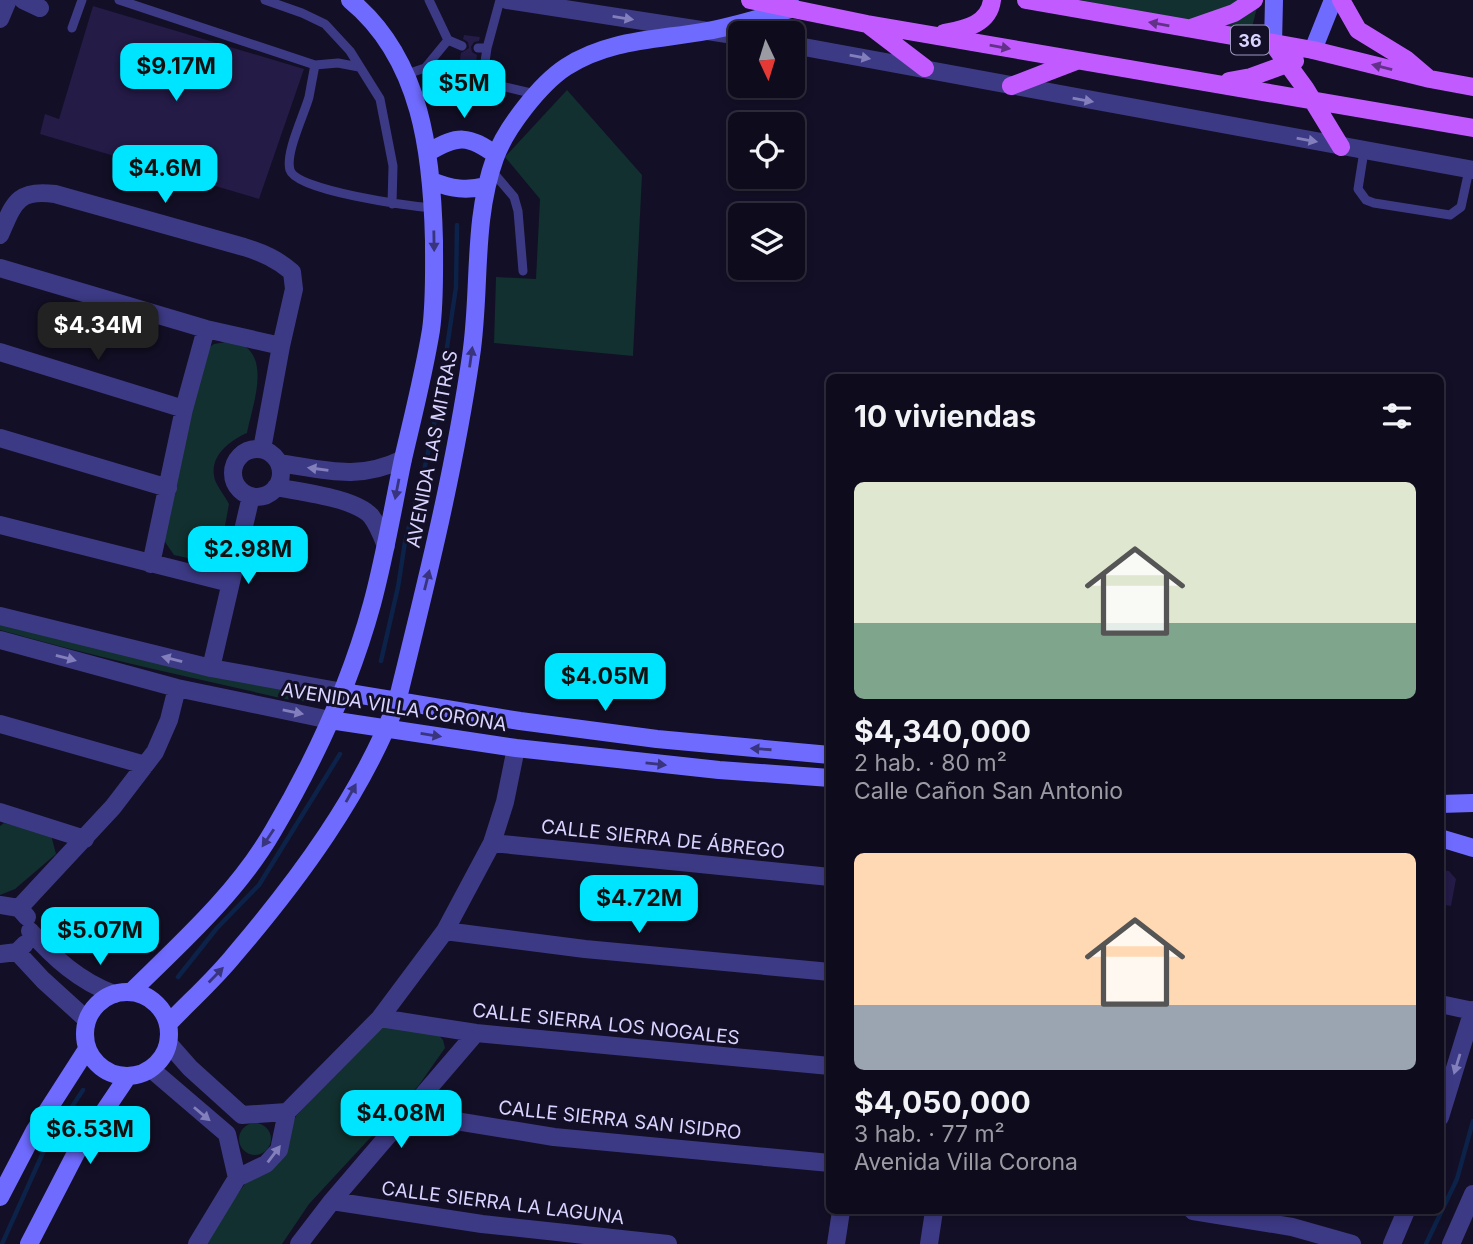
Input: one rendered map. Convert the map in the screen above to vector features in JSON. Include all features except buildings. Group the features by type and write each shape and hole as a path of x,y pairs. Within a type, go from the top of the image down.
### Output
{"main road":[{"path":"750,0 867,24 1473,128"},
{"path":"933,35 978,23 988,15 992,0"},
{"name":"36","path":"1026,0 1314,50 1473,87"},
{"path":"1186,29 1234,13 1254,0"},
{"path":"1340,0 1358,30 1407,60 1430,79"},
{"path":"867,24 925,68"},
{"path":"1273,44 1312,99 1341,147"},
{"path":"1218,83 1251,77 1287,64 1314,50"},
{"path":"1011,86 1076,61"}],"street":[{"path":"0,19 8,0"},
{"path":"23,0 40,8"},
{"name":"AVENIDA LAS MITRAS","path":"123,993 198,927 244,873 272,833 343,692 371,606 386,546 432,327 432,181 429,152 407,74 383,35 364,11 350,0"},
{"path":"507,0 728,34"},
{"path":"1273,0 1273,44"},
{"path":"1314,50 1333,0"},
{"name":"AVENIDA LAS MITRAS","path":"168,1024 234,956 302,869 346,802 387,727 397,702 436,544 467,387 475,327 479,234 491,170 510,128 562,69 579,59 640,39 709,31 795,8"},
{"path":"805,47 1471,170"},
{"path":"429,152 449,141 460,139 480,144 491,170 475,189 449,188 432,181"},
{"path":"0,235 10,213 22,197 31,192 55,194 270,256 292,272 294,289 262,449"},
{"path":"0,268 206,329 281,346"},
{"path":"151,564 184,409 206,329"},
{"path":"0,352 184,409"},
{"path":"0,438 168,488"},
{"path":"279,463 280,479 265,495 251,496 234,482 233,467 236,460 247,450 262,449 269,452 279,463 348,474 376,471 403,459"},
{"path":"344,500 348,474"},
{"path":"276,486 344,500 369,515 386,546"},
{"path":"212,668 251,496"},
{"path":"0,525 230,583"},
{"name":"AVENIDA VILLA CORONA","path":"0,616 212,668 397,702 657,739 826,754"},
{"name":"AVENIDA VILLA CORONA","path":"0,640 177,688 330,719 516,748 719,770 826,778"},
{"path":"19,908 85,838 145,765 163,737 175,703 177,688"},
{"path":"0,724 145,765"},
{"path":"197,1244 237,1178 265,1164 279,1150 287,1112 380,1018 445,930 492,843 505,802 516,748"},
{"path":"1444,804 1473,803"},
{"path":"2,815 85,838"},
{"path":"1444,839 1473,848"},
{"name":"CALLE SIERRA DE ÁBREGO","path":"492,843 826,877"},
{"path":"0,905 19,908 27,918 30,931 47,950 85,981 123,993 148,997 161,1008 168,1024 168,1043 162,1058 150,1069 128,1076 103,1069 94,1060 85,1039 87,1020 93,1009 102,1000 123,993"},
{"path":"445,930 585,949 826,972"},
{"path":"30,931 26,943 8,953 30,968 87,1020"},
{"path":"30,968 47,950"},
{"path":"65,999 85,981"},
{"path":"1444,1005 1473,1011 1444,1094"},
{"name":"CALLE SIERRA LOS NOGALES","path":"380,1018 476,1033 826,1066"},
{"path":"299,1244 332,1201 476,1033"},
{"path":"168,1043 190,1068 243,1115 287,1112"},
{"path":"0,1197 35,1130 88,1048"},
{"path":"173,1089 190,1068"},
{"path":"150,1069 227,1134 237,1178"},
{"path":"29,1244 76,1153 128,1076"},
{"name":"CALLE SIERRA SAN ISIDRO","path":"407,1113 554,1137 826,1163"},
{"path":"227,1134 243,1115"},
{"path":"1451,1244 1472,1197"},
{"name":"CALLE SIERRA LA LAGUNA","path":"332,1201 482,1224 668,1244"},
{"path":"836,1244 841,1214"},
{"path":"929,1244 934,1214"},
{"path":"1212,1214 1292,1227 1352,1244"},
{"path":"1392,1244 1405,1214"}],"lane":[{"path":"72,28 82,0"},
{"path":"119,0 315,65 338,63 359,67"},
{"path":"265,0 325,24 350,51 380,99 393,166 392,204"},
{"path":"429,0 449,40 462,46"},
{"path":"482,82 483,48 500,0"},
{"path":"407,74 425,68 449,40"},
{"path":"315,65 289,161 291,173 295,178 392,204 433,208"},
{"path":"425,68 537,95"},
{"path":"1364,151 1358,189 1366,200 1385,205 1443,215 1457,213 1471,170"},
{"path":"491,170 514,197 523,271"}],"green space":[{"path":"1081,0 1259,0 1250,35"},
{"path":"567,90 642,175 633,356 494,343 496,277 536,279 540,199 505,157"},
{"path":"232,341 245,346 253,355 258,379 247,433 233,440 217,457 215,480 229,504 220,553 205,562 174,555 165,542 163,532 201,353 214,344"},
{"path":"0,618 310,693 309,702 285,699 35,640 0,630"},
{"path":"4,823 51,835 56,854 15,889 0,895 0,826"},
{"path":"378,1027 437,1033 443,1040 445,1048 419,1085 309,1204 282,1244 206,1244 233,1201 281,1140 296,1116"},
{"path":"255,1123 266,1128 271,1139 266,1150 255,1155 244,1150 239,1139 244,1128"}],"waterway":[{"path":"381,661 405,542 439,401 456,287 457,225"},
{"path":"178,977 217,928 259,885 340,754"},
{"path":"2,1244 46,1146 83,1090"},
{"path":"1444,1206 1457,1179 1473,1121"},
{"path":"1426,1244 1440,1214"}]}
